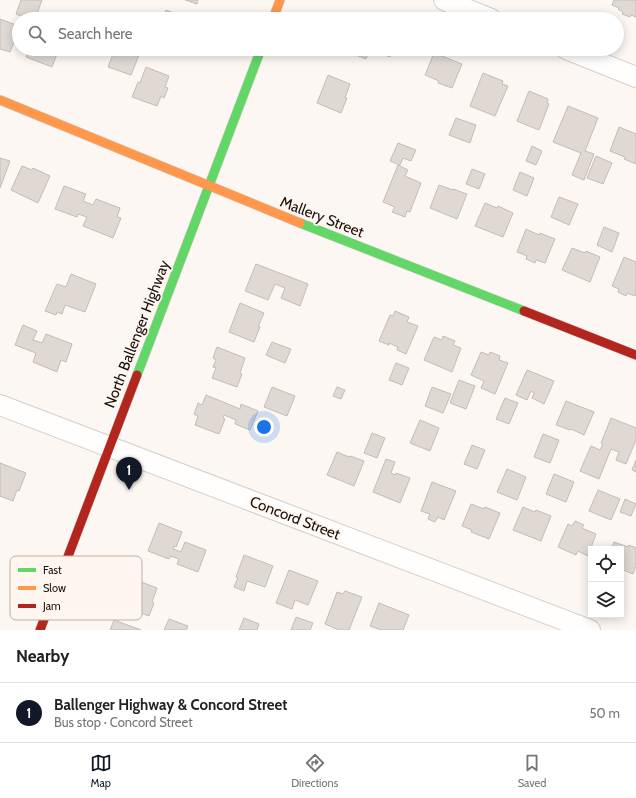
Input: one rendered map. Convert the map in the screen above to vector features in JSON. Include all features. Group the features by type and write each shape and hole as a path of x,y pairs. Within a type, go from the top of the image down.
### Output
{"street":[{"path":"276,12 280,0"},
{"path":"444,0 474,12"},
{"name":"North Ballenger Highway","path":"68,556 258,56"},
{"path":"584,56 636,77"},
{"name":"Mallery Street","path":"0,100 257,206 636,355"},
{"name":"Concord Street","path":"0,405 590,630"},
{"name":"North Ballenger Highway","path":"40,630 44,620"}],"building":[{"path":"21,0 42,0 38,12 17,12"},
{"path":"185,0 198,0 197,4"},
{"path":"614,0 636,0 636,17 624,15 624,12 612,5"},
{"path":"0,19 12,23 12,47 10,52 0,49"},
{"path":"26,56 56,56 52,67"},
{"path":"112,56 139,56 131,75 108,67"},
{"path":"358,56 367,56 366,59"},
{"path":"433,56 442,56 462,64 452,88 438,83 439,81 425,75"},
{"path":"146,67 169,76 165,87 168,88 164,98 161,96 157,106 132,97 138,82 140,83"},
{"path":"483,73 503,81 502,84 508,86 495,116 470,106"},
{"path":"328,75 350,84 345,98 347,98 341,113 317,103"},
{"path":"529,91 548,99 547,103 549,104 539,130 517,121"},
{"path":"568,106 598,118 585,151 594,154 584,180 572,175 581,153 553,142"},
{"path":"456,118 476,125 470,143 449,135"},
{"path":"619,127 636,134 636,164 624,159 625,157 610,151"},
{"path":"398,143 416,150 411,161 403,158 400,165 390,161"},
{"path":"532,146 542,151 536,165 526,161"},
{"path":"596,156 612,163 603,184 587,178"},
{"path":"0,158 10,161 0,188"},
{"path":"398,165 408,170 405,176 421,183 410,212 407,211 405,217 392,212 395,207 383,202"},
{"path":"22,166 32,170 33,168 50,176 38,203 11,190"},
{"path":"472,169 485,174 479,189 466,184"},
{"path":"520,172 534,178 527,196 513,190"},
{"path":"439,185 467,194 457,219 430,208"},
{"path":"64,186 86,194 83,201 93,205 96,199 120,208 117,217 121,218 113,238 83,226 87,217 78,214 77,217 55,209"},
{"path":"559,197 578,204 569,225 551,217"},
{"path":"485,203 497,208 498,206 513,213 503,237 475,226"},
{"path":"604,227 619,233 612,252 597,245"},
{"path":"526,229 539,235 540,233 555,239 545,263 536,260 535,263 526,259 527,256 517,252"},
{"path":"572,248 585,253 586,251 600,257 590,282 562,270"},
{"path":"624,257 636,262 635,296 627,293 626,296 618,292 619,289 612,286"},
{"path":"256,264 308,284 300,306 281,298 285,288 275,284 268,300 245,291"},
{"path":"71,274 96,284 85,312 65,305 62,314 57,312 56,315 45,311 57,284 66,287"},
{"path":"240,303 264,313 254,342 229,332"},
{"path":"395,311 409,317 407,322 418,326 406,354 397,350 398,347 379,341 390,315 393,316"},
{"path":"23,325 37,331 33,340 42,343 46,334 72,344 66,362 61,360 57,372 33,362 36,353 15,345"},
{"path":"443,336 455,341 453,345 461,348 452,372 424,360 434,337 442,340"},
{"path":"272,342 291,349 285,363 266,355"},
{"path":"217,347 245,358 240,373 242,374 237,387 212,378 216,368 213,367 216,360 213,358"},
{"path":"481,352 489,355 490,352 500,356 499,360 508,363 495,394 481,388 484,381 471,375"},
{"path":"396,363 409,368 402,385 389,380"},
{"path":"527,370 554,381 544,404 532,398 534,393 531,391 527,400 516,395"},
{"path":"459,380 475,386 466,409 450,403"},
{"path":"272,387 295,396 287,416 264,407"},
{"path":"337,387 345,390 341,399 333,396"},
{"path":"432,387 451,394 443,413 425,406"},
{"path":"206,395 240,409 241,404 258,411 250,430 235,424 236,420 224,415 223,418 225,419 219,434 195,425 198,416 194,414 198,403 202,405"},
{"path":"505,398 518,403 509,424 496,419"},
{"path":"566,401 594,412 584,435 571,429 570,430 556,425"},
{"path":"611,418 636,428 636,440 626,464 616,460 619,452 611,449 599,479 580,471 591,446 600,450 603,444 601,443"},
{"path":"420,420 439,428 430,451 410,443"},
{"path":"372,433 385,438 377,458 364,453"},
{"path":"543,434 559,440 550,463 534,457"},
{"path":"472,445 485,450 477,469 464,464"},
{"path":"337,452 364,461 354,486 327,475"},
{"path":"386,459 395,462 391,473 395,475 396,473 410,478 400,503 373,492"},
{"path":"636,460 636,472 632,470"},
{"path":"0,463 26,473 19,491 17,490 13,501 0,496"},
{"path":"507,469 526,477 517,500 497,492"},
{"path":"554,474 574,482 566,502 546,494"},
{"path":"432,482 456,491 444,520 438,517 435,522 428,519 430,514 421,511"},
{"path":"598,490 620,499 611,520 589,511"},
{"path":"625,499 636,504 631,516 620,512"},
{"path":"471,504 484,509 485,507 500,513 489,539 471,532 472,530 462,526"},
{"path":"523,507 551,516 541,541 513,530"},
{"path":"575,521 584,525 582,528 596,534 592,546 588,546 588,556 578,551 576,555 558,547 568,524 572,526"},
{"path":"159,523 182,532 176,547 174,546 173,549 181,552 185,542 206,550 198,572 177,564 179,559 171,556 169,559 148,551"},
{"path":"614,542 636,548 636,566 633,574 624,570 624,546 612,546"},
{"path":"244,555 273,566 265,587 247,581 244,591 234,587"},
{"path":"289,570 318,581 308,605 295,600 292,609 276,603"},
{"path":"142,582 157,588 152,602 154,603 149,616 142,613"},
{"path":"345,591 362,597 349,630 339,630 325,624 337,592 343,594"},
{"path":"379,603 409,615 403,630 381,630 370,626"},
{"path":"296,617 313,623 310,630 291,630"},
{"path":"244,618 259,624 257,630 239,630"},
{"path":"169,619 188,626 186,630 164,630"},
{"path":"114,620 141,630 110,630"}],"traffic: fast":[{"path":"137,375 258,56"},
{"path":"300,223 524,311"}],"traffic: slow":[{"path":"276,12 280,0"},
{"path":"0,100 300,223"}],"traffic: jam":[{"path":"524,311 636,355"},
{"path":"68,556 137,375"},
{"path":"40,630 44,620"}],"place":[{"name":"Ballenger Highway & Concord Street","path":"129,490"}]}
